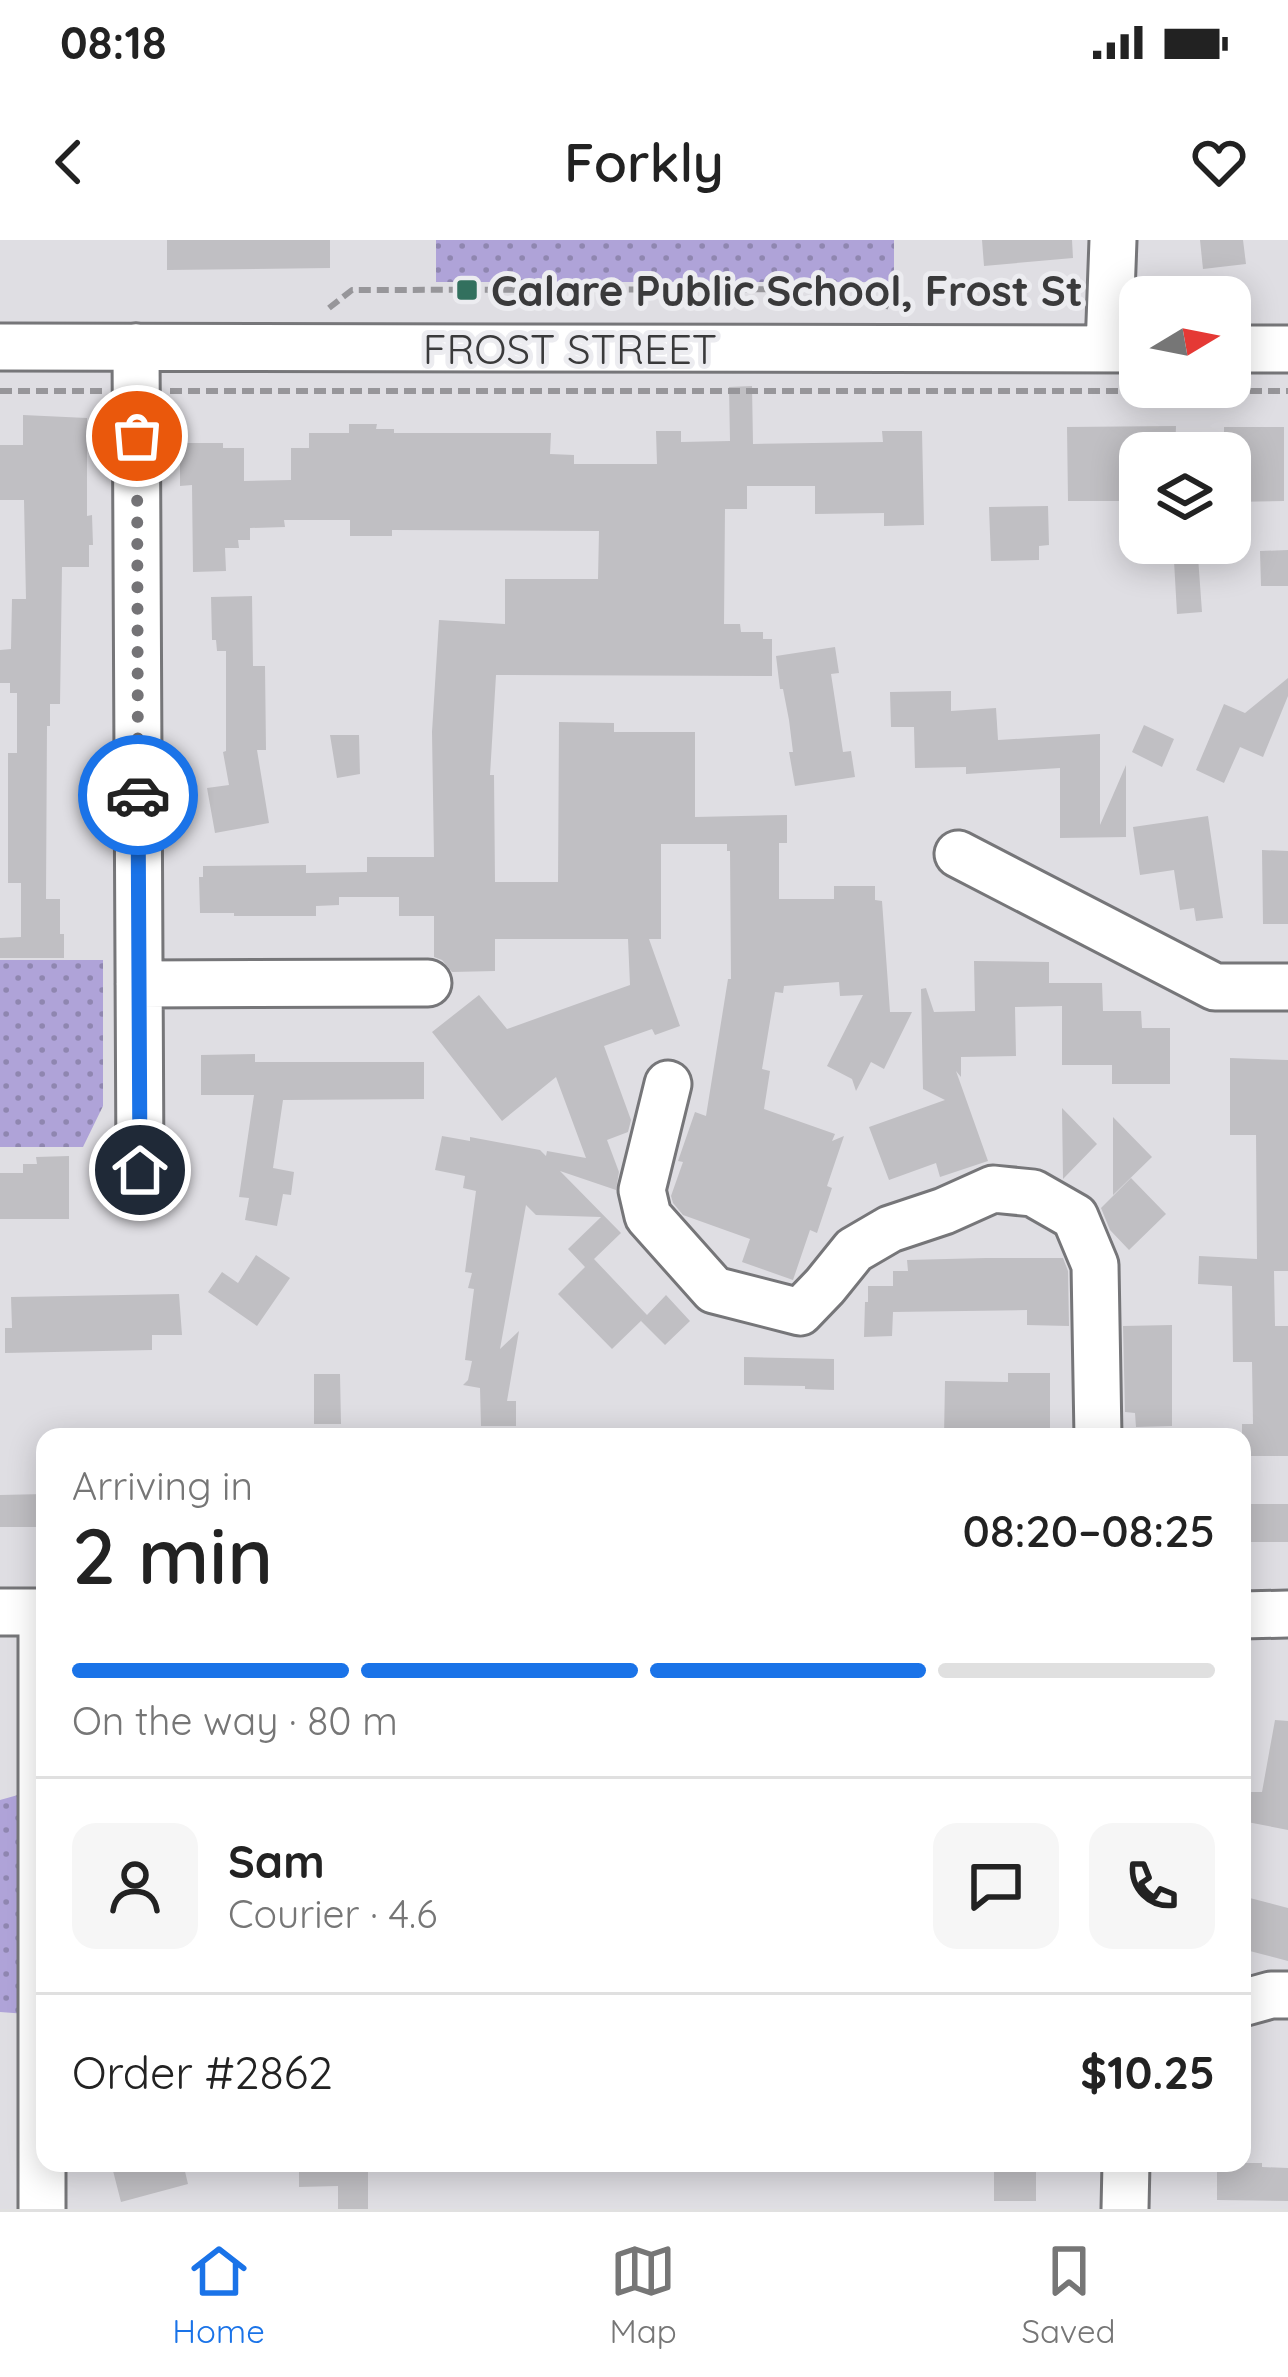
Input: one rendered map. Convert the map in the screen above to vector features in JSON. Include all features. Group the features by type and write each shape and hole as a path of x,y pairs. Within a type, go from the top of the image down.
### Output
{"street":[{"path":"1113,240 1119,294"},
{"name":"FROST STREET","path":"0,346 137,369 1119,349"},
{"path":"1251,349 1288,350"},
{"path":"137,369 140,1170"},
{"path":"958,854 1215,987 1288,987"},
{"path":"139,984 428,983"},
{"path":"668,1084 642,1190 649,1216 714,1290 800,1312 854,1250 890,1229 993,1189 1033,1193 1075,1217 1095,1265 1098,1428"},
{"path":"29,1612 36,1933"},
{"path":"1251,1615 1288,1614"},
{"path":"1251,2000 1288,1995"},
{"path":"41,2172 42,2209"},
{"path":"1125,2209 1126,2172"}],"path":[{"path":"308,308 332,308 352,290 852,289 892,309"},
{"path":"0,391 137,369 1288,391"}],"shaded area":[{"path":"436,240 894,240 894,282 436,282"},
{"path":"0,960 103,960 103,1106 83,1147 0,1147"},
{"path":"25,1793 27,2014 0,2012 0,1800"}],"building":[{"path":"167,240 330,240 330,268 167,270"},
{"path":"982,240 1072,240 1073,258 984,266"},
{"path":"1200,240 1243,240 1246,264 1203,269"},
{"path":"752,386 753,444 883,442 882,431 922,431 924,525 884,526 884,513 815,514 815,486 747,486 747,509 725,509 724,624 740,624 741,632 763,632 763,639 772,639 772,676 496,675 490,775 494,775 495,882 558,882 559,722 614,723 614,732 695,732 695,817 787,815 787,843 779,843 779,899 834,899 834,886 875,886 875,900 882,901 890,1012 912,1012 884,1069 871,1062 856,1091 852,1079 827,1066 863,995 840,996 839,982 784,986 783,993 775,992 762,1069 770,1071 764,1109 835,1134 832,1141 844,1136 817,1233 810,1230 793,1280 742,1262 750,1239 683,1215 671,1196 695,1112 706,1116 731,979 730,851 727,844 661,844 661,939 649,939 680,1026 655,1035 652,1029 604,1046 631,1120 628,1132 607,1140 619,1172 616,1190 560,1171 621,1233 594,1259 647,1315 666,1295 690,1321 665,1345 641,1321 645,1317 612,1349 558,1294 585,1267 568,1249 601,1217 536,1215 526,1205 500,1349 519,1331 507,1401 516,1401 516,1426 481,1426 480,1388 463,1385 472,1361 465,1360 474,1289 468,1288 472,1273 465,1272 476,1191 463,1188 465,1176 435,1170 442,1136 540,1150 546,1156 547,1151 586,1158 556,1077 502,1121 432,1032 479,995 507,1029 630,985 628,939 495,939 495,971 452,972 434,957 434,916 399,916 399,897 339,897 339,905 316,906 316,916 200,913 199,877 203,877 203,866 306,865 306,873 367,872 367,857 434,857 432,732 439,620 505,624 505,579 598,579 599,531 392,530 392,536 350,536 350,520 284,520 285,527 250,528 250,540 238,540 239,548 225,548 226,571 193,572 192,485 180,486 180,443 244,448 244,481 291,480 291,448 309,448 309,433 349,433 349,424 377,424 376,429 394,429 394,433 551,433 550,454 574,455 574,464 657,464 656,431 681,431 681,442 730,441 729,387"},
{"path":"23,415 87,418 87,516 92,515 93,545 89,545 89,567 62,567 60,704 50,704 47,726 46,899 60,899 64,958 0,958 0,938 21,937 21,883 8,883 8,753 17,753 17,693 10,693 10,683 0,683 0,650 11,649 12,599 26,599 24,500 0,500 0,445 23,445"},
{"path":"1176,426 1176,432 1119,432 1119,501 1068,501 1067,427"},
{"path":"1224,427 1284,427 1284,501 1251,502 1251,432 1224,432"},
{"path":"1048,506 1049,545 1039,546 1039,560 991,561 989,507"},
{"path":"1288,550 1288,586 1261,586 1260,551"},
{"path":"1174,564 1199,564 1202,612 1177,614"},
{"path":"252,596 253,666 265,666 266,750 257,750 269,823 215,833 207,788 229,785 223,752 226,651 217,651 216,640 212,640 211,597"},
{"path":"835,647 839,673 831,674 843,752 851,751 855,777 795,786 789,720 776,656"},
{"path":"1288,678 1288,696 1263,757 1240,747 1224,783 1196,770 1224,704 1245,713"},
{"path":"951,691 951,711 996,708 998,740 1100,734 1100,825 1126,765 1126,837 1060,838 1060,768 966,774 966,767 915,768 914,727 891,727 890,692"},
{"path":"1144,725 1174,739 1162,767 1132,752"},
{"path":"330,735 359,735 360,774 337,778"},
{"path":"1208,816 1223,918 1196,921 1194,908 1180,910 1174,870 1140,875 1133,827"},
{"path":"1262,850 1288,851 1288,924 1263,924"},
{"path":"974,961 1049,962 1049,983 1102,983 1103,1011 1141,1011 1142,1028 1170,1028 1170,1084 1112,1084 1112,1065 1062,1065 1062,1006 1015,1007 1016,1056 961,1057 961,1077 956,1071 988,1161 940,1177 936,1163 889,1180 869,1127 945,1100 923,1089 921,989 926,988 934,1012 975,1011"},
{"path":"255,1054 255,1062 424,1062 424,1099 283,1100 273,1168 294,1172 291,1195 283,1194 277,1226 245,1220 249,1198 239,1197 254,1095 201,1095 201,1055"},
{"path":"1230,1058 1288,1060 1288,1271 1274,1271 1275,1326 1288,1326 1288,1456 1251,1456 1251,1428 1242,1428 1242,1424 1253,1424 1252,1362 1233,1362 1232,1286 1198,1284 1199,1256 1257,1259 1256,1135 1230,1135"},
{"path":"1062,1108 1097,1144 1063,1179"},
{"path":"1113,1117 1152,1157 1113,1195"},
{"path":"69,1156 69,1219 0,1219 0,1173 23,1173 23,1164 37,1164 36,1157"},
{"path":"1131,1178 1166,1214 1129,1250 1110,1230 1101,1208"},
{"path":"256,1255 290,1278 257,1326 208,1292 222,1272 238,1283"},
{"path":"1063,1258 1068,1271 1069,1326 1027,1325 1027,1310 893,1312 892,1336 864,1337 868,1286 893,1286 893,1271 908,1271 907,1260"},
{"path":"179,1294 182,1335 152,1335 152,1350 5,1353 5,1328 12,1328 11,1297"},
{"path":"1172,1325 1172,1426 1136,1427 1135,1413 1125,1412 1123,1326"},
{"path":"744,1357 834,1359 834,1390 744,1385"},
{"path":"1008,1373 1050,1373 1050,1428 944,1428 945,1381 1008,1382"},
{"path":"314,1374 340,1374 341,1424 314,1424"},
{"path":"36,1494 36,1527 0,1527 0,1495"},
{"path":"1251,1504 1288,1504 1288,1542 1251,1542"},
{"path":"1275,1720 1288,1721 1288,1830 1251,1823 1251,1792 1262,1792"},
{"path":"1251,1898 1288,1908 1288,1961 1251,1951"},
{"path":"1251,2163 1288,2168 1288,2201 1217,2200 1217,2172 1251,2172"},
{"path":"113,2172 185,2172 188,2184 121,2202"},
{"path":"299,2172 368,2172 368,2209 338,2209 338,2186 299,2187"},
{"path":"994,2172 1036,2172 1036,2201 994,2201"}],"way so far":[{"path":"137,436 138,795"}],"place":[{"name":"Calare Public School, Frost St","path":"467,290"}],"route":[{"path":"138,795 140,1170"}]}
